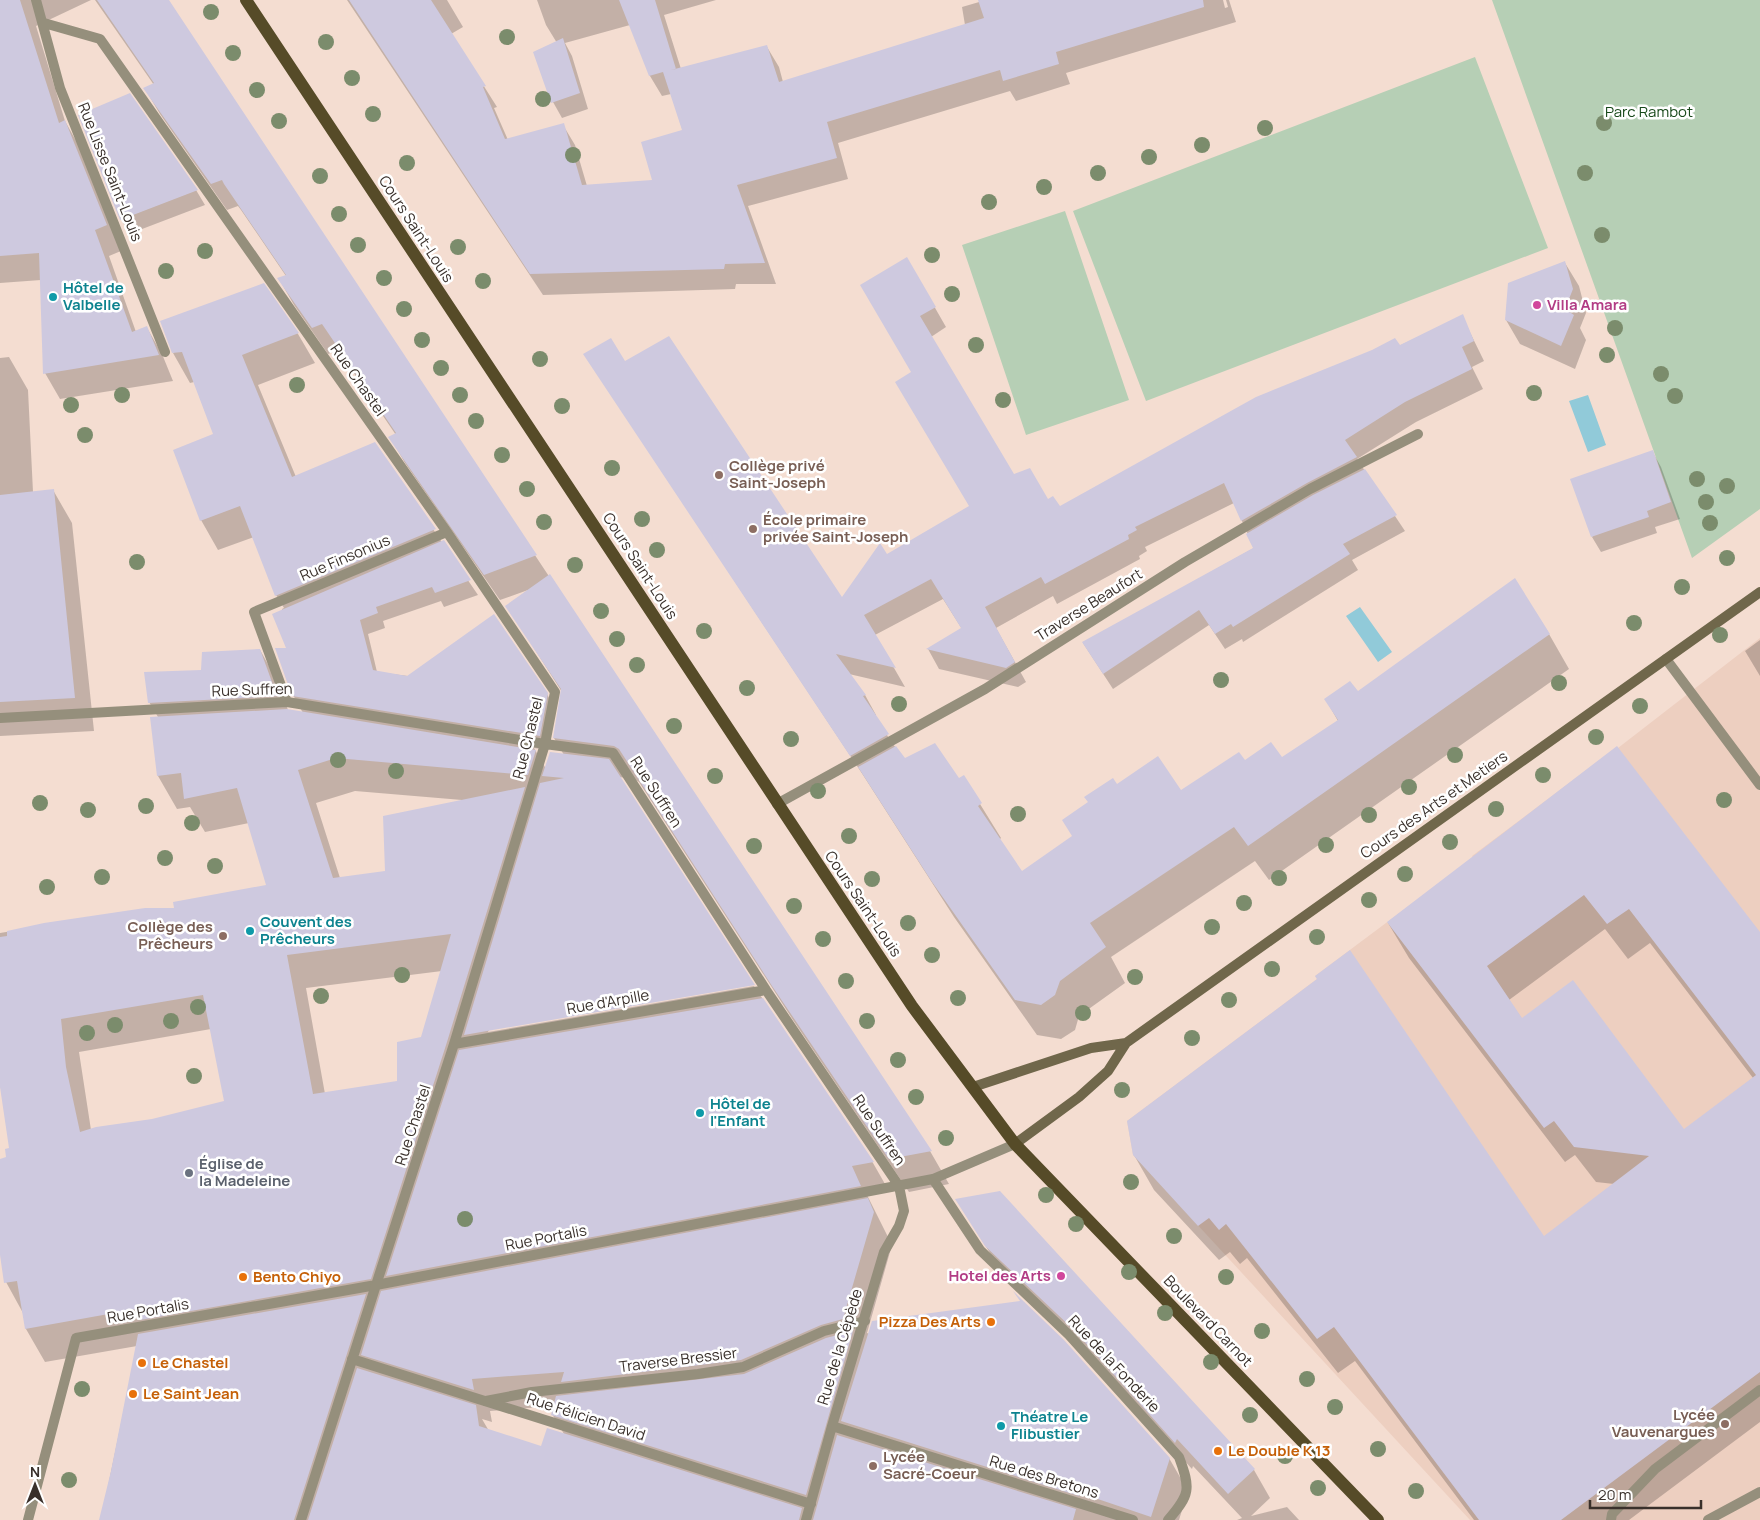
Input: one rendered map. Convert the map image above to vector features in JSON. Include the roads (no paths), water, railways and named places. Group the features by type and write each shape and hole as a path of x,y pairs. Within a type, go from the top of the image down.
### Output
{"main road":[{"name":"Cours Saint-Louis","path":"246,0 912,1006 1015,1144"},
{"name":"Cours des Arts et Metiers","path":"1015,1144 1079,1097 1108,1071 1126,1043 1760,592"},
{"name":"Cours des Arts et Metiers","path":"973,1087 1091,1048 1126,1043"},
{"name":"Boulevard Carnot","path":"1015,1144 1378,1520"}],"street":[{"name":"Rue Lisse Saint-Louis","path":"36,0 44,23 60,88 164,352"},
{"name":"Rue Chastel","path":"44,23 100,40 447,532 555,692 545,744 454,1044 301,1520"},
{"name":"Traverse Beaufort","path":"777,804 985,689 1185,562 1310,489 1418,434"},
{"name":"Rue Finsonius","path":"287,702 254,612 447,532"},
{"path":"1666,659 1760,786"},
{"name":"Rue Suffren","path":"0,718 287,702 545,744 613,753 766,990 900,1186"},
{"name":"Rue d'Arpille","path":"454,1044 766,990"},
{"name":"Rue Portalis","path":"28,1520 76,1338 376,1285 900,1186 933,1179 1015,1144"},
{"name":"Rue de la Fonderie","path":"933,1179 980,1250 1069,1335 1179,1457 1187,1478 1184,1501 1168,1520"},
{"name":"Rue de la Cépède","path":"806,1520 884,1252 899,1226 904,1211 900,1186"},
{"name":"Traverse Bressier","path":"486,1401 532,1392 698,1374 744,1367 824,1331 865,1321"},
{"name":"Rue Félicien David","path":"352,1359 811,1504"},
{"path":"1611,1520 1612,1514 1655,1468 1760,1390"},
{"name":"Rue des Bretons","path":"832,1426 1133,1520"},
{"path":"1708,1520 1760,1492"}],"water":[{"path":"1588,395 1606,445 1588,452 1569,401"},
{"path":"1360,607 1392,652 1378,662 1346,616"}],"place":[{"name":"Hôtel de Valbelle","path":"53,297"},
{"name":"Villa Amara","path":"1537,305"},
{"name":"Collège privé Saint-Joseph","path":"719,475"},
{"name":"École primaire privée Saint-Joseph","path":"753,529"},
{"name":"Couvent des Prêcheurs","path":"250,931"},
{"name":"Collège des Prêcheurs","path":"223,936"},
{"name":"Hôtel de l'Enfant","path":"700,1113"},
{"name":"Église de la Madeleine","path":"189,1173"},
{"name":"Hotel des Arts","path":"1061,1276"},
{"name":"Bento Chiyo","path":"243,1277"},
{"name":"Pizza Des Arts","path":"991,1322"},
{"name":"Le Chastel","path":"142,1363"},
{"name":"Le Saint Jean","path":"133,1394"},
{"name":"Lycée Vauvenargues","path":"1725,1424"},
{"name":"Théatre Le Flibustier","path":"1001,1426"},
{"name":"Le Double K 13","path":"1218,1451"},
{"name":"Lycée Sacré-Coeur","path":"873,1466"}],"park label":[{"name":"Parc Rambot","path":"1649,112"}]}
